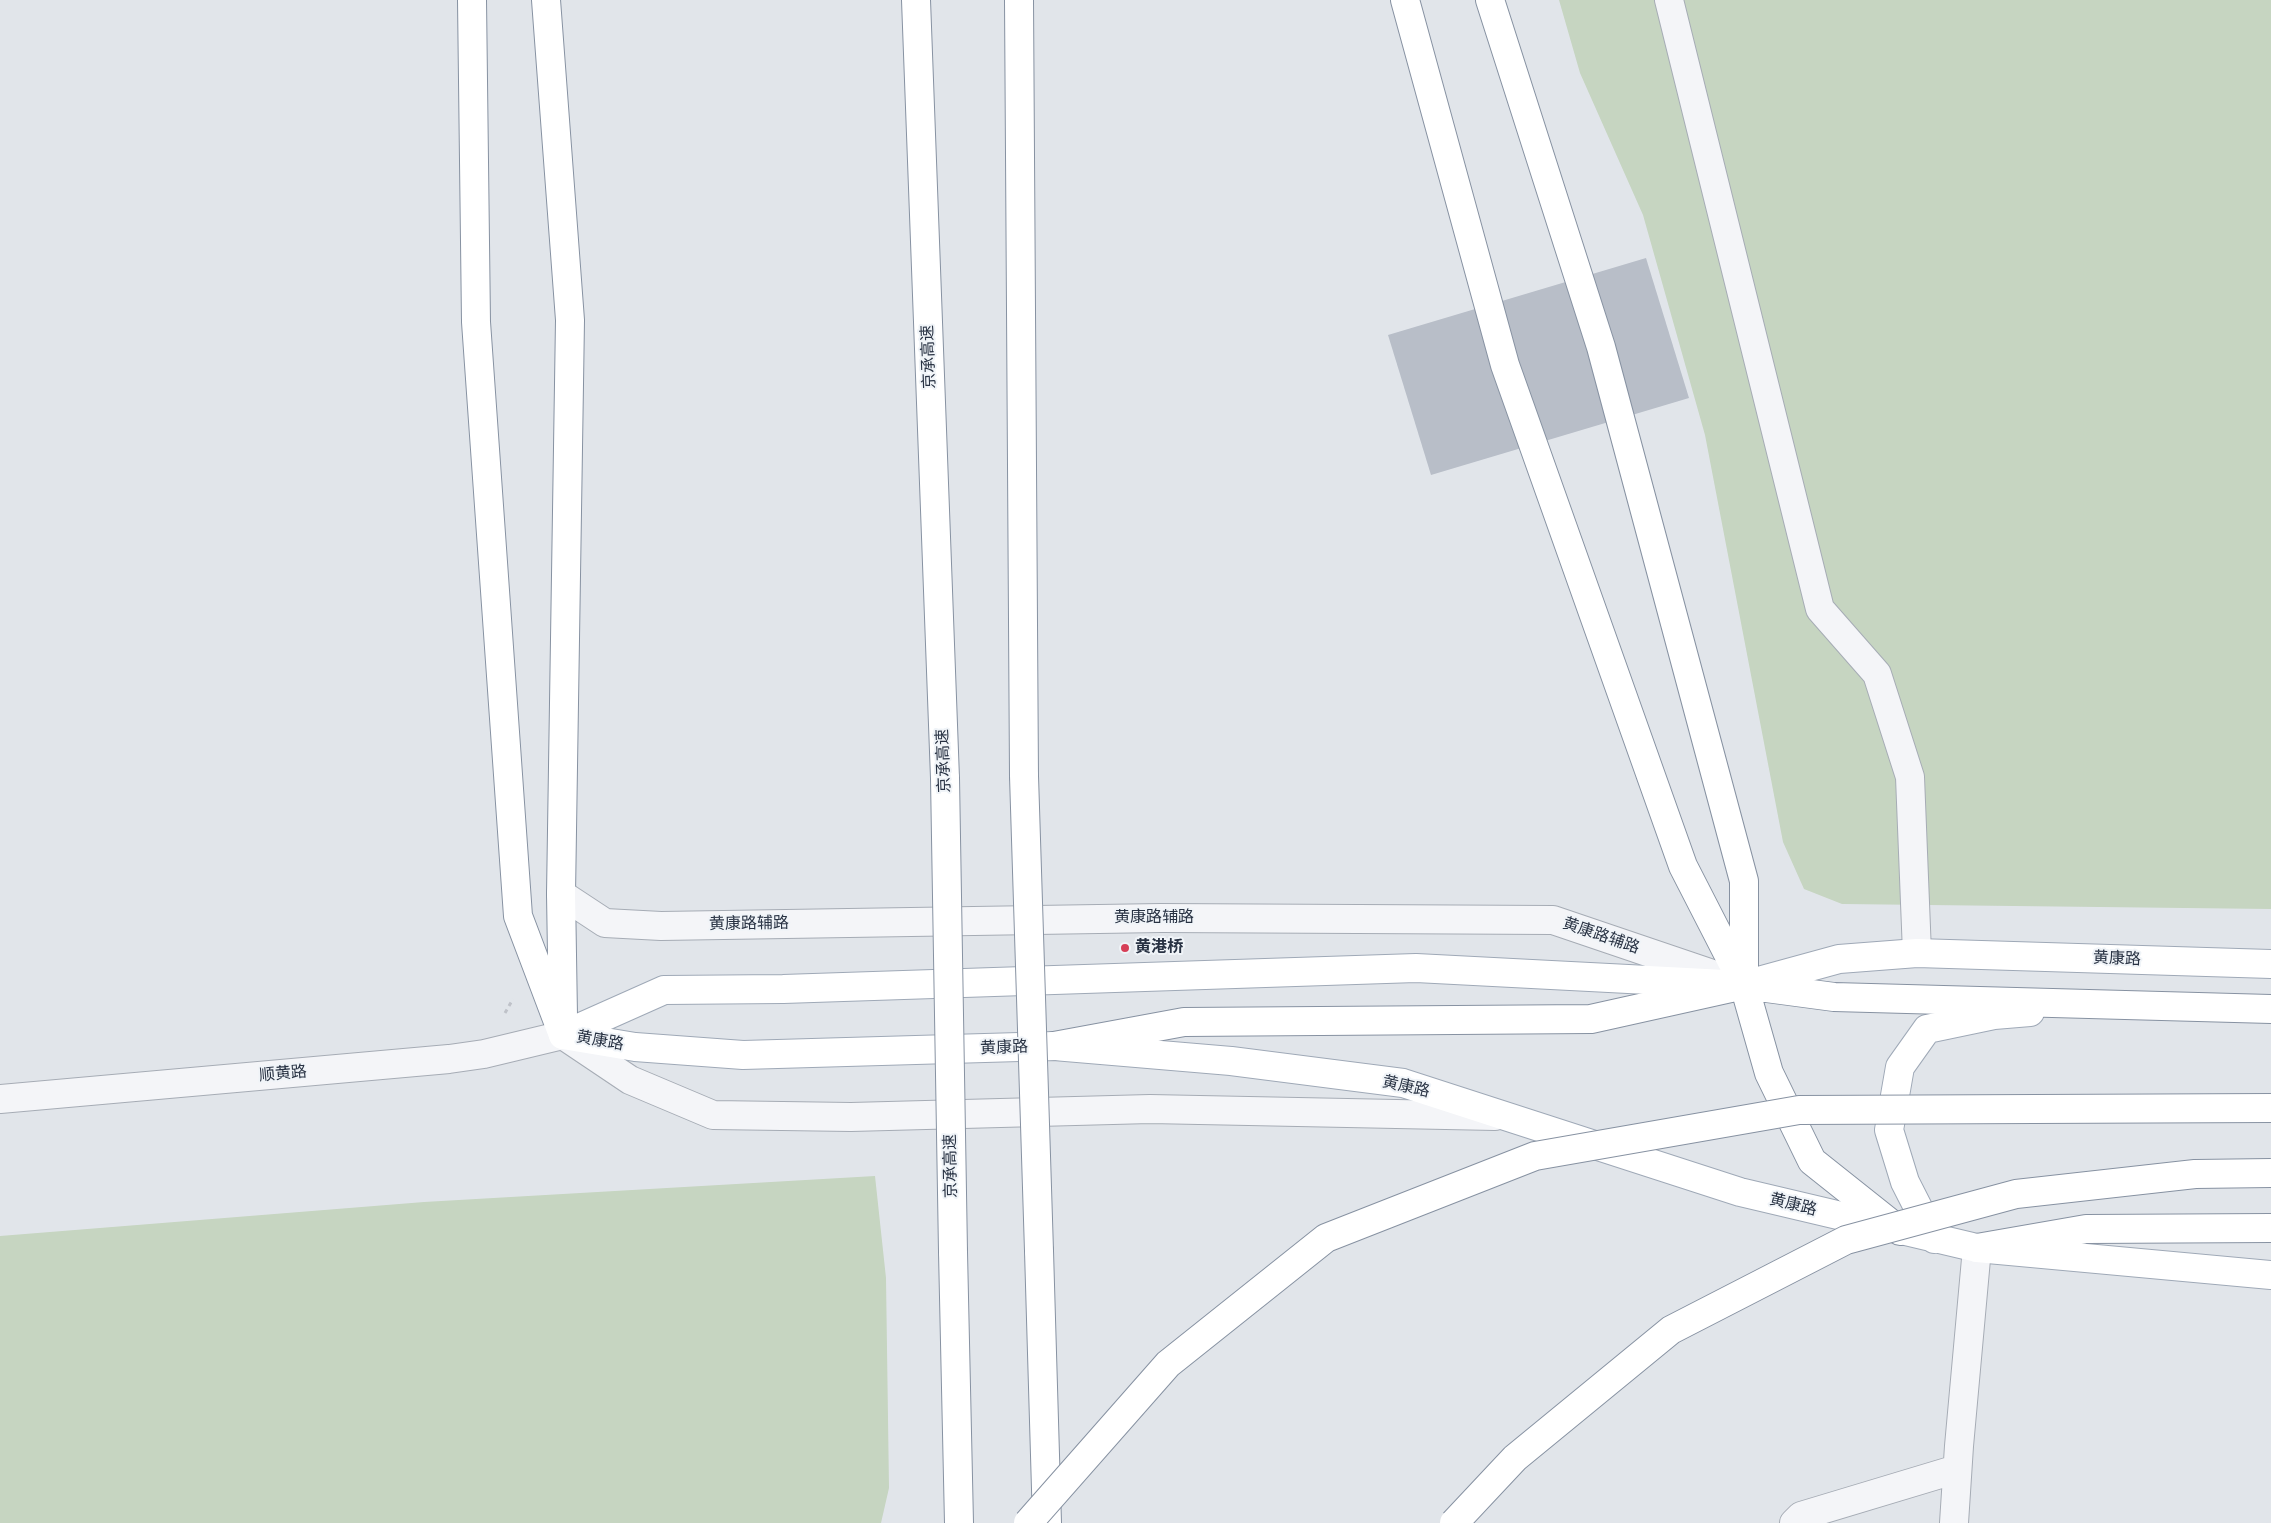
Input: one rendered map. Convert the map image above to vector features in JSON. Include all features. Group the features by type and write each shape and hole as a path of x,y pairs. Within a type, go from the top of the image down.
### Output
{"main road":[{"path":"472,0 476,322 518,916 563,1035"},
{"path":"546,0 570,320 561,894 563,1035"},
{"name":"京承高速","path":"916,0 945,778 959,1523"},
{"path":"1018,0 1024,776 1047,1523"},
{"path":"1406,0 1505,365 1683,866 1744,985 1769,1073 1812,1161 1900,1231"},
{"path":"1490,0 1601,347 1744,881 1744,985"},
{"name":"黄康路","path":"563,1035 664,990 793,988 1416,968 1744,985 1839,959 1917,953 2271,964"},
{"path":"1054,1046 1184,1022 1591,1019 1744,985 1834,997 2271,1009"},
{"path":"1934,1240 1905,1182 1889,1130 1900,1067 1927,1029 1994,1015 2124,1006"},
{"name":"黄康路","path":"563,1035 635,1048 744,1055 1054,1046 1231,1061 1404,1083 1740,1192 1934,1240 1977,1248 2271,1275"},
{"path":"1028,1523 1168,1364 1326,1238 1535,1156 1799,1110 2271,1108"},
{"path":"1454,1523 1515,1458 1671,1330 1846,1240 2016,1194 2195,1174 2271,1173"},
{"path":"1977,1248 2086,1229 2271,1228"}],"street":[{"path":"1668,0 1820,609 1877,674 1910,777 1917,953"},
{"name":"黄康路辅路","path":"561,894 605,923 661,926 1161,918 1553,920 1744,985"},
{"name":"顺黄路","path":"0,1099 449,1059 484,1054 563,1035"},
{"path":"563,1035 630,1080 713,1115 851,1116 1150,1109 1503,1116"},
{"path":"1954,1523 1957,1469 1977,1248"},
{"path":"1794,1523 1801,1516 1957,1469"}],"green space":[{"path":"1559,0 2271,0 2271,909 1842,904 1804,889 1783,842 1705,435 1643,215 1580,73"},
{"path":"875,1176 886,1278 889,1488 881,1523 0,1523 0,1236 424,1202"}],"building":[{"path":"1646,258 1689,398 1431,475 1388,335"}],"place":[{"name":"黄港桥","path":"1125,948"}]}
